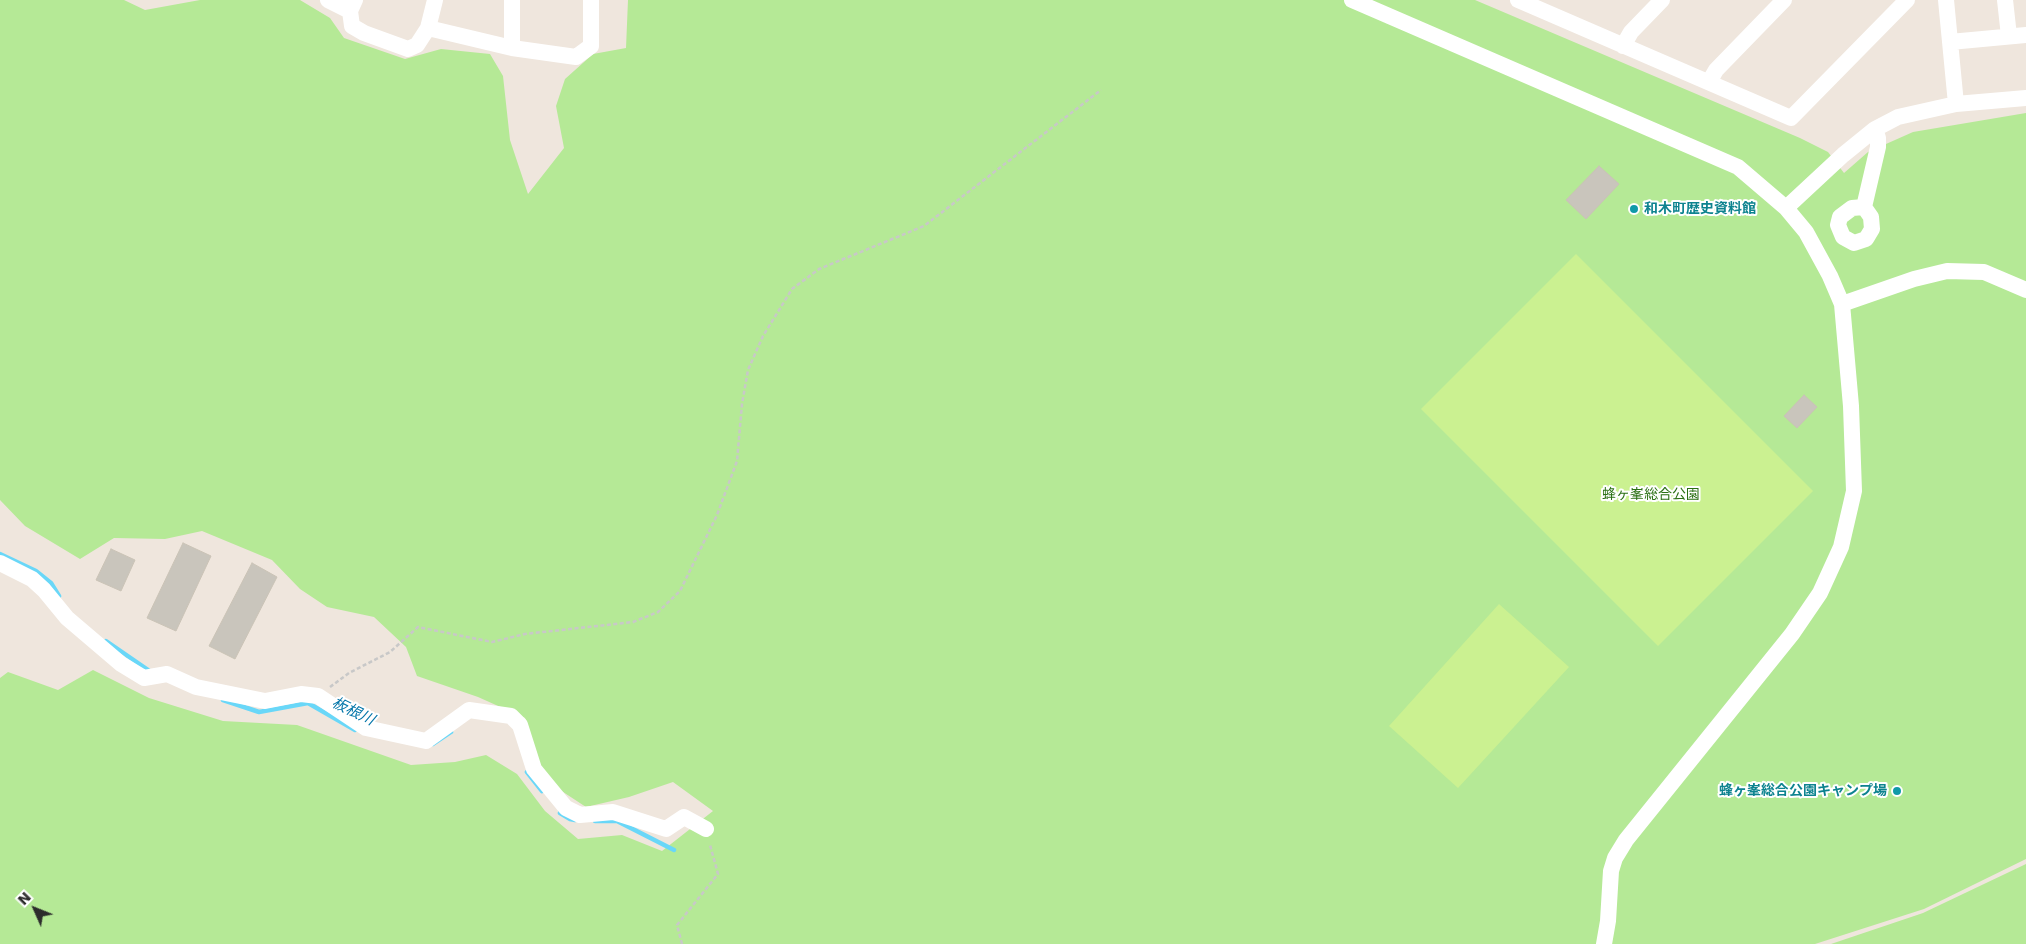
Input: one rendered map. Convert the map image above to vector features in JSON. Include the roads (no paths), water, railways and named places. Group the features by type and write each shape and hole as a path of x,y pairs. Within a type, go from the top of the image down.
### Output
{"street":[{"path":"328,0 352,6 352,26 364,33 408,49 417,45 428,28 436,0"},
{"path":"512,0 512,48"},
{"path":"428,28 512,48 576,57 591,46 590,0"},
{"path":"1352,0 1738,167 1786,208 1806,232 1830,276 1842,304 1851,406 1854,491 1841,547 1820,594 1792,634 1626,840 1615,858 1611,871 1608,921 1604,944"},
{"path":"1518,0 1538,4 1623,46 1791,118 1907,0"},
{"path":"1623,46 1632,32 1662,0"},
{"path":"1709,82 1716,70 1784,0"},
{"path":"1946,0 1956,104"},
{"path":"2005,0 2009,36"},
{"path":"1950,42 2026,35"},
{"path":"1786,208 1842,155 1875,129 1911,113 1956,104 2026,98"},
{"path":"1864,207 1878,147 1875,129"},
{"path":"1842,304 1914,279 1948,271 1984,272 2026,290"},
{"path":"0,564 32,579 44,590 67,618 121,664 144,678 167,674 196,687 265,701 301,694 318,696 366,728 426,741 469,710 512,716 520,725 534,769 566,808 580,815 613,812 666,830 684,817 706,829"}],"waterway":[{"name":"板根川","path":"0,554 36,571 51,583 59,596"},
{"name":"板根川","path":"106,641 151,672"},
{"name":"板根川","path":"223,700 259,712 308,703 355,730"},
{"name":"板根川","path":"433,744 451,732"},
{"name":"板根川","path":"527,772 542,791"},
{"name":"板根川","path":"560,813 575,820"},
{"name":"板根川","path":"595,821 617,821 674,850"}],"place":[{"name":"和木町歴史資料館","path":"1634,209"},
{"name":"蜂ヶ峯総合公園キャンプ場","path":"1897,791"}],"park label":[{"name":"蜂ヶ峯総合公園","path":"1651,495"}]}
